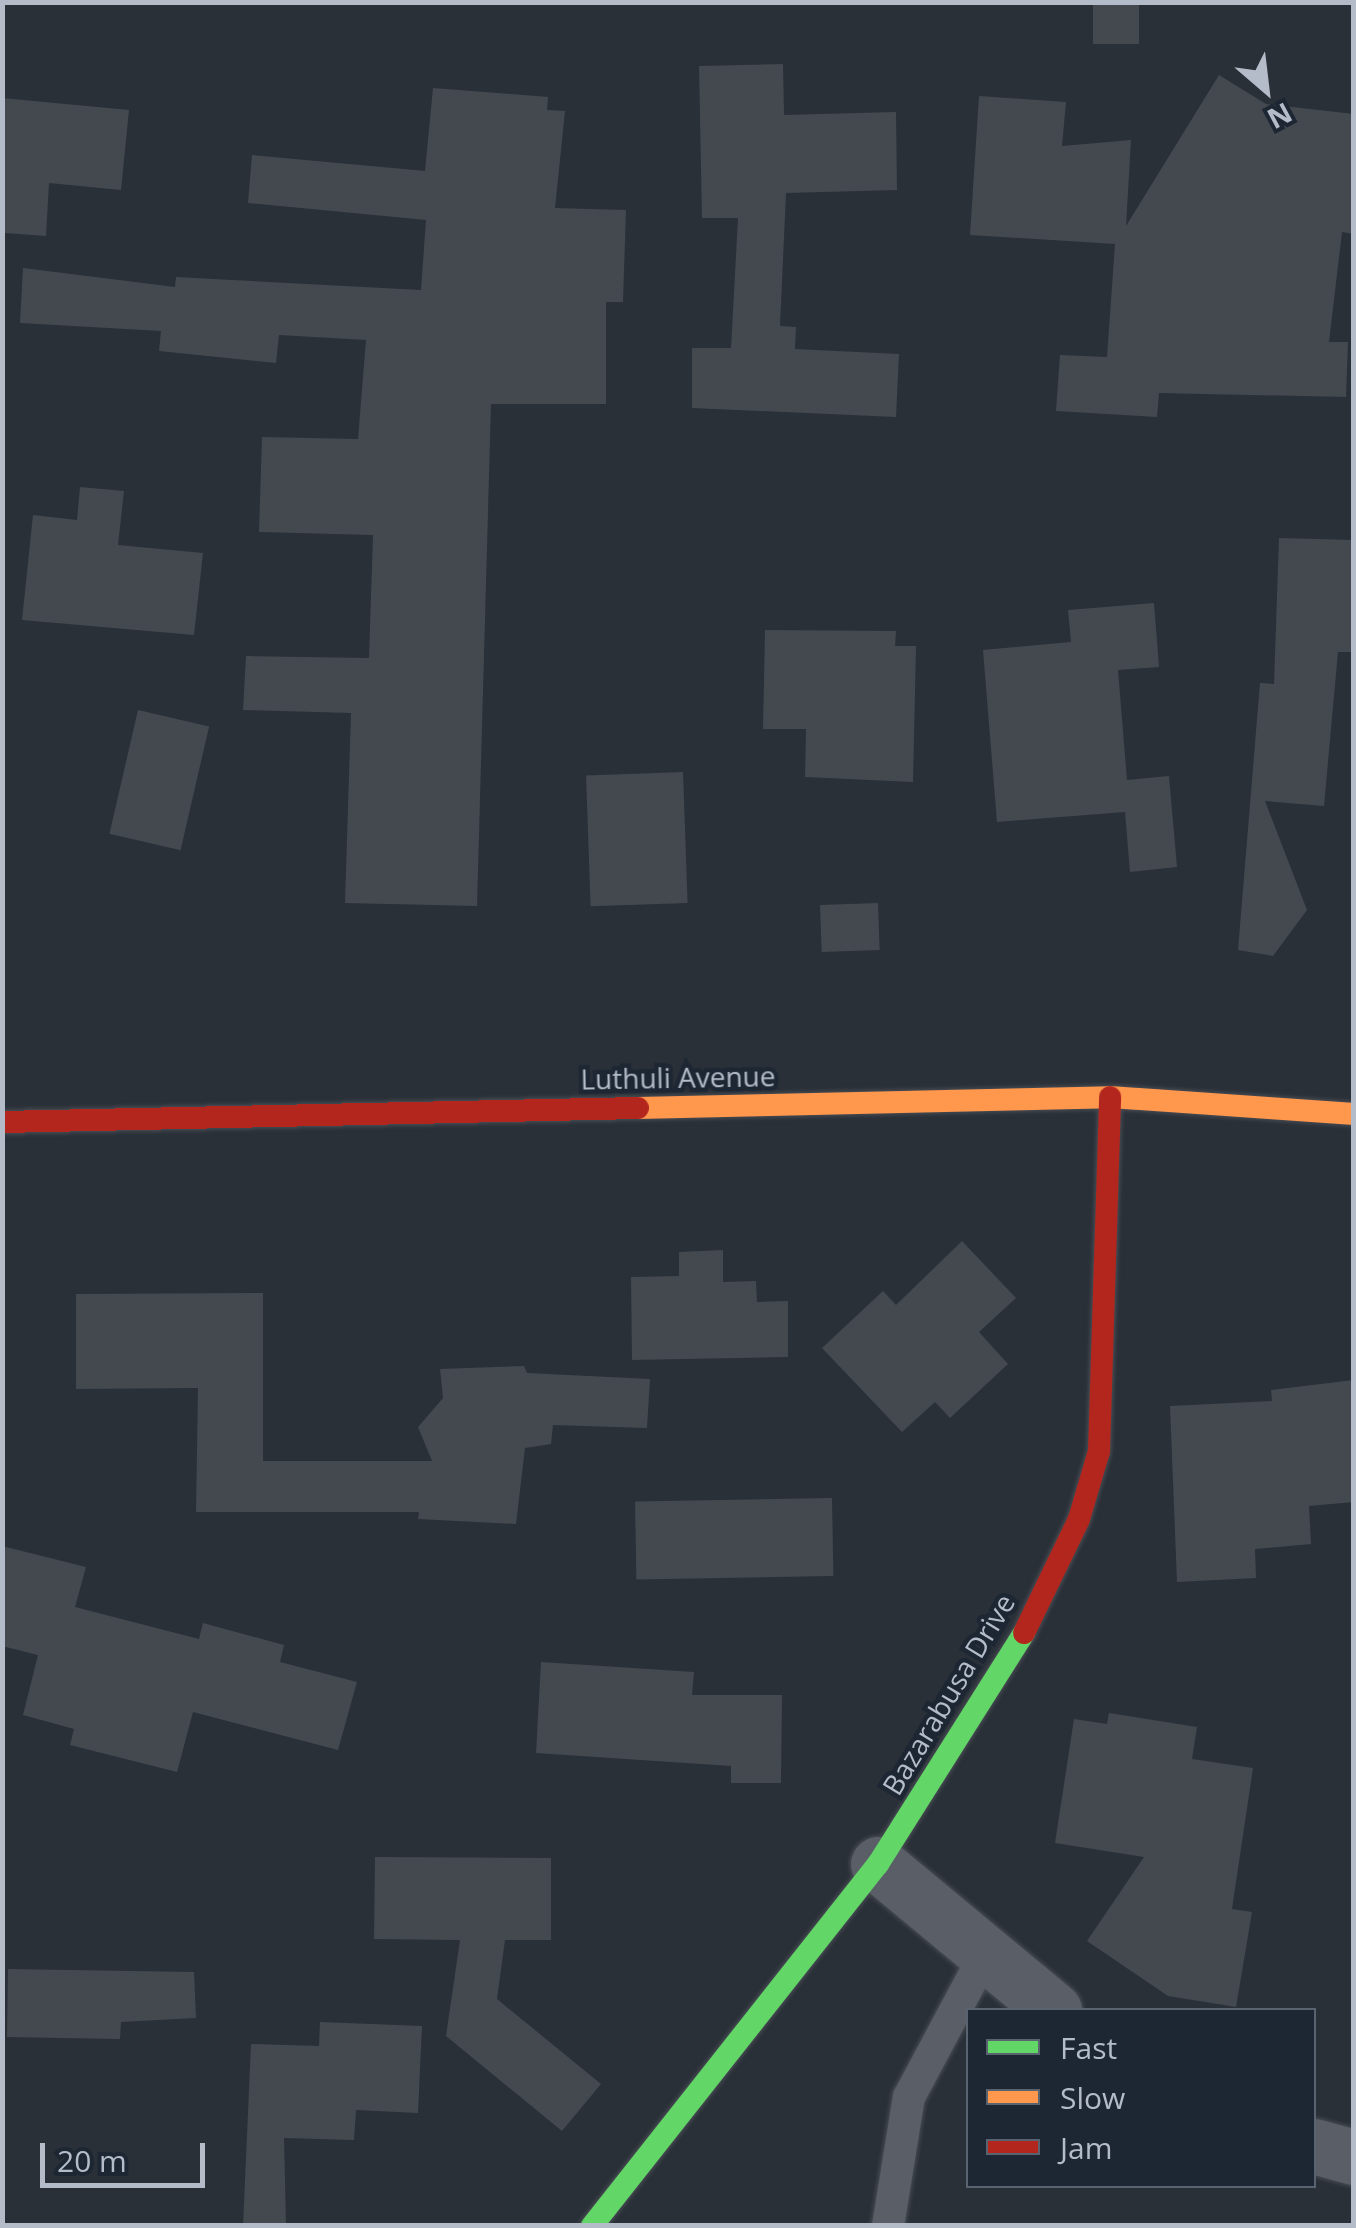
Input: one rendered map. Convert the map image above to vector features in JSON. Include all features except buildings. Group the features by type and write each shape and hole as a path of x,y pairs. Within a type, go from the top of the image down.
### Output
{"street":[{"name":"Luthuli Avenue","path":"2,1122 1110,1098 1354,1114"},
{"name":"Bazarabusa Drive","path":"592,2226 878,1864 1015,1652 1079,1519 1099,1450 1110,1098"},
{"path":"878,1864 1052,2008"},
{"path":"1316,2147 1354,2157"}],"lane":[{"path":"888,2226 909,2097 986,1954"}],"traffic: fast":[{"path":"592,2226 878,1864 1024,1633"}],"traffic: slow":[{"path":"638,1108 1110,1097 1354,1114"}],"traffic: jam":[{"path":"1024,1633 1079,1519 1099,1451 1110,1097"},
{"path":"2,1122 638,1108"}]}
